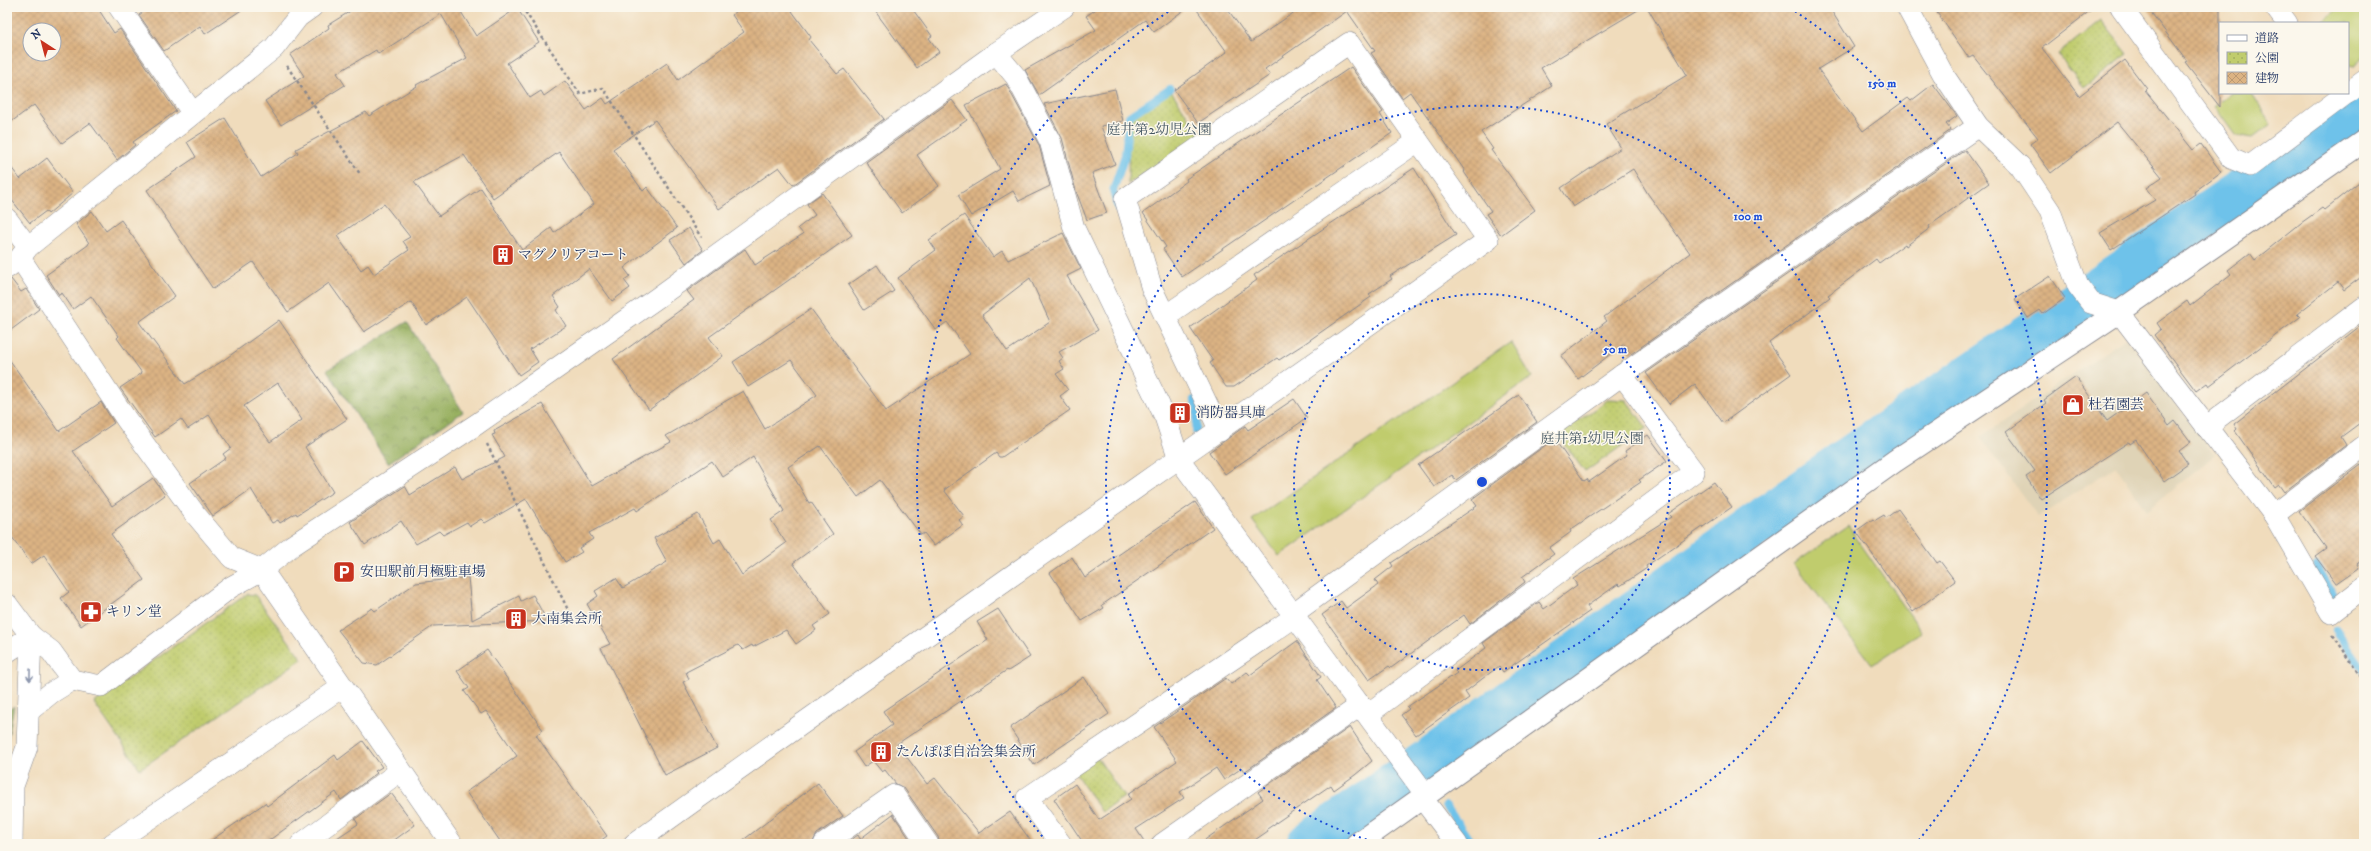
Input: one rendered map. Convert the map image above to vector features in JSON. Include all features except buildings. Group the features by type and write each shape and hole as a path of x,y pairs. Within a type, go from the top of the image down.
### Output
{"street":[{"path":"119,7 192,112"},
{"path":"18,258 192,112 274,48 298,17 312,7"},
{"path":"11,614 30,636 51,651 72,680 101,686 231,587 262,570 293,546 477,424 714,257 996,53 1064,7"},
{"path":"1907,7 1943,74 1978,126 2020,166 2050,211 2078,286 2091,303 2119,312 2274,515 2331,613 2364,587"},
{"path":"2121,7 2231,158 2250,166 2345,94"},
{"path":"2275,7 2286,22"},
{"path":"634,844 826,706 1220,431 1488,240 1349,43 1125,199 1152,289 1167,315 1220,431"},
{"path":"996,53 1016,77 1050,141 1074,228 1164,417 1179,459 1399,755 1457,844"},
{"path":"2349,91 2364,81"},
{"path":"1062,844 1027,798 1294,614 1622,374 1978,126"},
{"path":"1167,315 1418,141"},
{"path":"1357,844 1422,792 1895,461 2119,312 2364,141"},
{"path":"7,219 18,258 126,419 195,514 232,558 262,570 452,844"},
{"path":"2206,427 2364,307"},
{"path":"1162,844 1364,709 1694,472 1622,374"},
{"path":"2274,515 2364,446"},
{"path":"7,652 30,636"},
{"path":"12,844 10,789 27,747 30,636"},
{"path":"29,711 51,693 72,680"},
{"path":"112,844 342,687"},
{"path":"301,844 400,771"},
{"path":"824,844 894,795 928,844"}],"path":[{"path":"522,7 580,94 603,88 714,257"},
{"path":"274,48 360,174"},
{"path":"477,424 570,614"},
{"path":"2331,613 2332,632 2364,680"}],"shaded area":[{"path":"2126,338 2215,455 2146,511 2116,466 2038,517 1980,437"}],"green space":[{"path":"2340,7 2355,7 2364,17 2364,57 2354,66 2349,65 2349,22 2322,22"},
{"path":"2101,20 2128,54 2084,88 2058,54"},
{"name":"庭井第2幼児公園","path":"1170,89 1201,136 1128,184 1129,116"},
{"path":"2230,94 2252,94 2271,124 2252,138 2235,135 2214,106"},
{"path":"407,322 463,412 388,463 327,370"},
{"path":"1511,342 1532,377 1279,556 1252,520"},
{"name":"庭井第1幼児公園","path":"1609,399 1626,400 1647,428 1585,472 1558,435"},
{"path":"1848,526 1922,632 1872,665 1794,564"},
{"path":"247,594 255,595 302,659 140,769 94,703"},
{"path":"14,706 7,743 7,711"},
{"path":"1097,757 1124,797 1102,812 1075,773"}],"waterway":[{"path":"1118,209 1113,191 1125,155 1129,116 1170,89"},
{"path":"1309,844 1423,765 1830,472 2305,148 2364,104"},
{"path":"1194,400 1198,407 1196,431"},
{"path":"2316,566 2333,594"},
{"path":"2336,630 2364,670"},
{"path":"1446,806 1472,844"}],"place":[{"name":"マグノリアコート","path":"503,255"},
{"name":"杜若園芸","path":"2073,405"},
{"name":"消防器具庫","path":"1180,413"},
{"name":"安田駅前月極駐車場","path":"344,572"},
{"name":"キリン堂","path":"91,612"},
{"name":"大南集会所","path":"516,619"},
{"name":"たんぽぽ自治会集会所","path":"881,752"}]}
